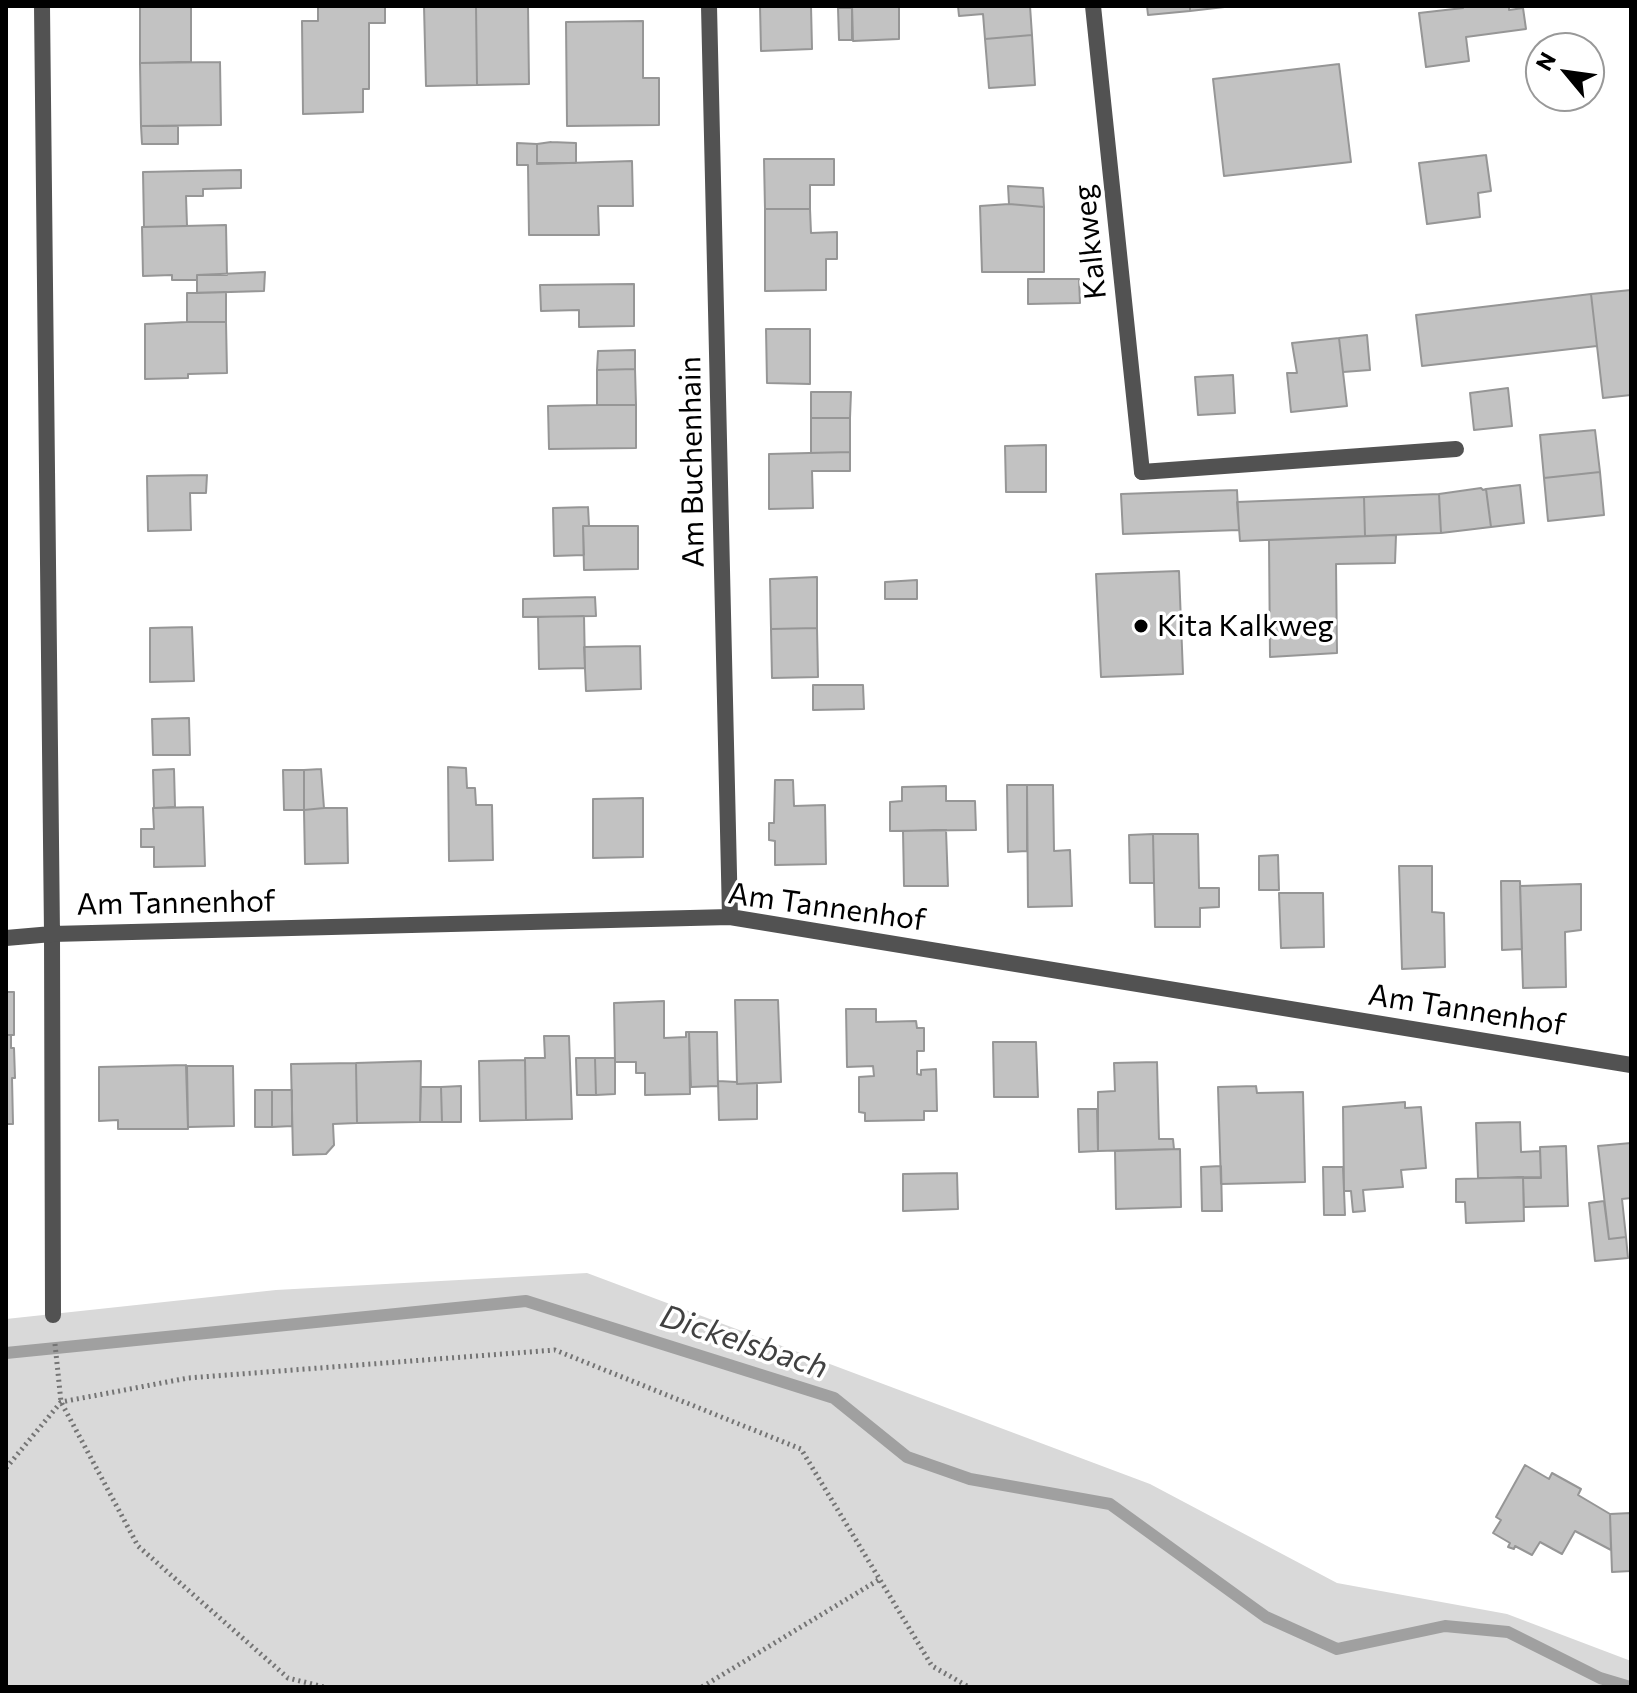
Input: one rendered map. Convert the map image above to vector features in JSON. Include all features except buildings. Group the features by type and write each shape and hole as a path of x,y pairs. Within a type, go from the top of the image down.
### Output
{"street":[{"path":"42,6 53,1315"},
{"name":"Am Buchenhain","path":"709,6 730,917"},
{"name":"Kalkweg","path":"1093,6 1142,472 1456,449"},
{"name":"Am Tannenhof","path":"6,938 52,934 730,917 1631,1065"}],"path":[{"path":"6,1468 61,1402 188,1378 555,1350 801,1449 932,1666 969,1687"},
{"path":"57,1375 61,1402 138,1546 288,1678 324,1687"},
{"path":"702,1687 880,1579"}],"shaded area":[{"path":"587,1273 1150,1484 1337,1583 1507,1614 1631,1661 1631,1687 6,1687 6,1319 276,1290"}],"waterway":[{"name":"Dickelsbach","path":"6,1353 526,1301 834,1398 907,1457 970,1479 1110,1504 1266,1617 1337,1649 1445,1626 1508,1632 1600,1678 1630,1687"}],"place":[{"name":"Kita Kalkweg","path":"1141,626"}]}
